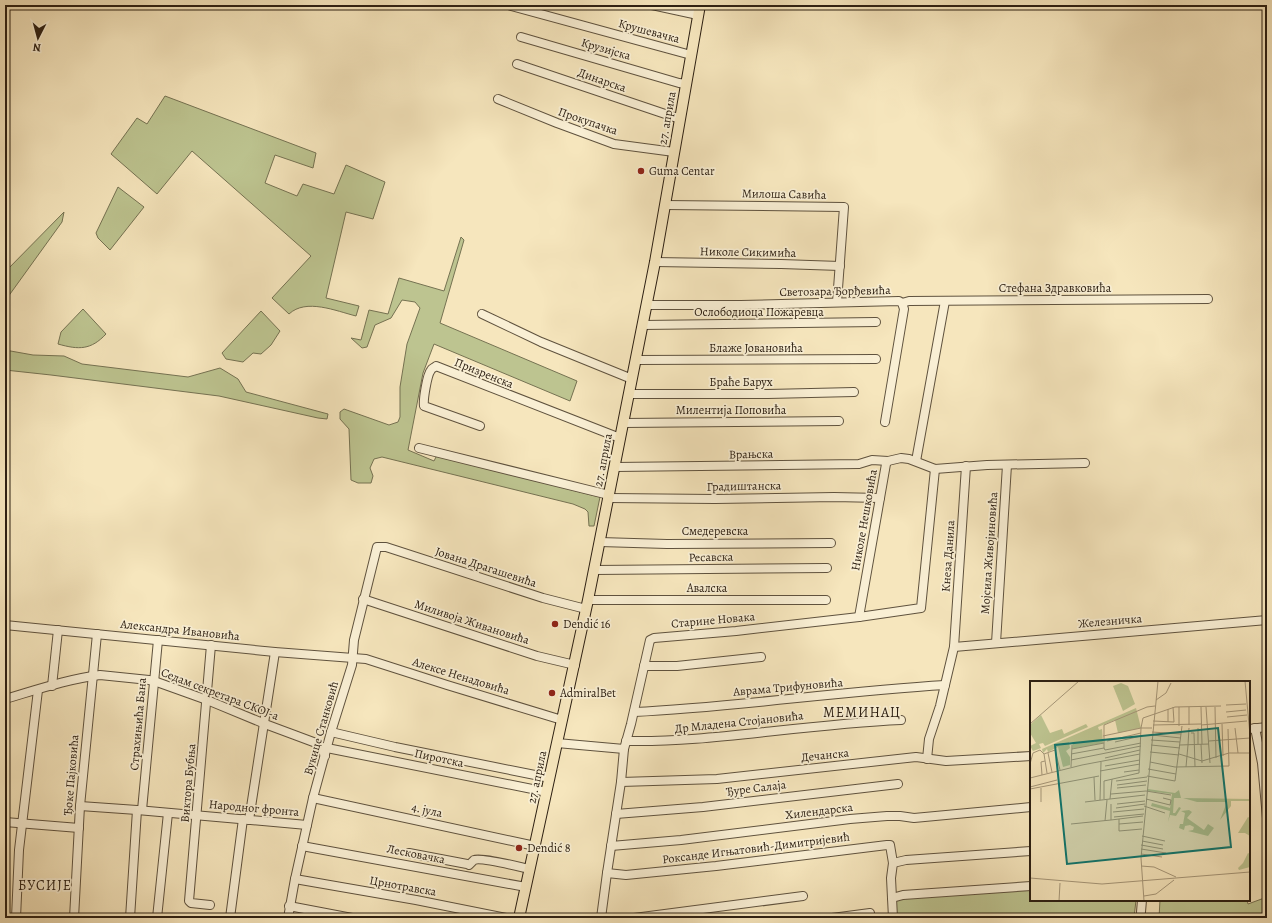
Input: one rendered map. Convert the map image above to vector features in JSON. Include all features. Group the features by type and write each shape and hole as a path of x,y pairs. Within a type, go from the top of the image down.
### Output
{"main road":[{"name":"27. априла","path":"519,918 587,605 615,467 655,262 699,10"}],"street":[{"name":"Крушевачка","path":"508,5 691,55"},
{"path":"652,5 699,10"},
{"name":"Крузијска","path":"521,37 686,84"},
{"name":"Динарска","path":"517,64 680,119"},
{"name":"Прокупачка","path":"498,99 614,144 674,152"},
{"name":"Милоша Савића","path":"665,205 844,207 840,266"},
{"name":"Николе Сикимића","path":"655,262 840,266"},
{"path":"837,302 840,266"},
{"name":"Стефана Здравковића","path":"902,303 909,301 1208,299"},
{"path":"916,461 945,301"},
{"name":"Светозара Ђорђевића","path":"646,305 741,305 837,302 902,303 904,309 885,422"},
{"path":"482,314 541,342 632,379"},
{"name":"Ослободиоца Пожаревца","path":"642,325 876,322"},
{"name":"Блаже Јовановића","path":"636,360 876,360"},
{"name":"Призренска","path":"480,426 424,406 426,387 432,368 436,366 620,438"},
{"name":"Браће Барух","path":"629,394 768,394 854,392"},
{"name":"Милентија Поповића","path":"623,423 839,421"},
{"name":"Градиштанска","path":"419,448 609,496 715,499 834,497 880,498"},
{"name":"Николе Нешковића","path":"859,617 886,464 888,460 901,458 909,459 935,469 966,466 1085,463"},
{"name":"Врањска","path":"615,467 862,464 876,459 888,460"},
{"name":"Мојсила Живојиновића","path":"996,643 1007,465"},
{"name":"Кнеза Данила","path":"927,758 929,739 940,706 954,647 966,466"},
{"name":"Старине Новака","path":"601,918 625,745 650,640 654,638 736,631 859,617 921,608 935,469"},
{"name":"Смедеревска","path":"600,542 667,544 831,543"},
{"name":"Вукице Станковић","path":"330,734 352,666 354,640 363,599 375,550 379,546"},
{"name":"Јована Драгашевића","path":"379,546 386,546 543,598 587,605"},
{"name":"Ресавска","path":"594,570 828,568"},
{"name":"Миливоја Живановића","path":"363,599 537,656 574,665"},
{"name":"Авалска","path":"587,605 826,600"},
{"name":"Железничка","path":"954,647 1267,620"},
{"name":"Александра Ивановића","path":"5,625 275,652 352,658"},
{"path":"52,686 58,630"},
{"name":"Ђоке Пајковића","path":"74,918 80,806 97,634"},
{"name":"Страхињића Бана","path":"130,918 139,810 158,640"},
{"name":"Виктора Бубња","path":"210,905 191,903 189,901 211,645"},
{"path":"230,918 246,819 265,724 275,652"},
{"path":"644,666 677,666 761,657"},
{"name":"Алексе Ненадовића","path":"352,658 372,660 447,685 562,720"},
{"name":"Седам секретара СКОЈ-а","path":"5,699 93,676 149,680 207,700 321,746"},
{"name":"Аврама Трифуновића","path":"634,712 895,688 944,685"},
{"path":"16,918 19,850 38,690"},
{"name":"Др Младена Стојановића","path":"557,743 625,745 854,722 901,720"},
{"path":"1267,727 1252,729 1262,763 1267,818"},
{"path":"321,746 330,734 550,778"},
{"name":"Вукице Станковић","path":"288,918 289,906 302,846 325,756 321,746"},
{"name":"Пиротска","path":"321,746 547,792"},
{"name":"Дечанска","path":"621,782 717,779 916,757 946,761 1030,756"},
{"name":"Ђуре Салаја","path":"616,814 703,807 898,784"},
{"name":"4. јула","path":"314,798 535,846"},
{"name":"Народног фронта","path":"80,806 307,825"},
{"name":"Хилендарска","path":"611,846 681,840 872,817 900,816 914,818 1030,807"},
{"path":"158,918 168,813"},
{"path":"5,822 79,828"},
{"name":"Роксанде Игњатовић-Димитријевић","path":"607,873 626,875 716,866 887,845 890,845 893,863"},
{"name":"Лесковачка","path":"302,846 526,887"},
{"path":"892,918 893,863 906,860 1030,851"},
{"path":"409,853 469,865 473,860 475,860 530,869"},
{"name":"Црнотравска","path":"295,879 416,900 506,918"},
{"path":"892,898 1030,886"},
{"path":"634,918 803,896"},
{"path":"1141,912 1142,901"},
{"path":"289,906 352,918"},
{"path":"832,918 870,913"}],"green space":[{"path":"165,96 316,153 313,168 275,155 265,183 297,196 303,184 334,194 346,165 385,182 373,219 346,212 326,298 359,306 356,316 312,306 296,309 289,314 272,298 311,256 192,151 157,194 111,154 137,118 147,124"},
{"path":"118,187 144,207 110,250 98,238 96,233"},
{"path":"64,212 62,222 5,301 5,272"},
{"path":"461,237 464,240 440,323 577,381 570,401 434,344 423,373 408,450 434,461 437,455 600,497 594,526 589,526 588,512 585,509 573,504 382,457 374,459 370,468 373,476 371,483 358,483 351,480 349,429 340,419 340,412 344,409 389,425 398,422 400,417 400,387 407,344 420,308 415,302 402,300 391,318 375,325 367,347 362,348 351,338 361,340 369,310 388,314 399,278 444,291"},
{"path":"83,309 106,334 90,346 78,348 58,344 61,332"},
{"path":"261,311 280,331 271,345 261,354 253,353 243,362 226,359 222,353"},
{"path":"5,350 33,355 64,356 82,364 188,377 220,368 238,379 246,392 328,414 327,419 219,396 5,370"},
{"path":"1030,889 1030,901 1136,901 1134,918 896,918 896,901 902,898"},
{"path":"1267,897 1267,918 1159,918 1160,901 1247,901 1248,904"}],"place":[{"name":"Guma Centar","path":"641,171"},
{"name":"Dendić 16","path":"555,624"},
{"name":"AdmiralBet","path":"552,693"},
{"name":"Dendić 8","path":"519,848"}],"district":[{"name":"МЕМИНАЦ","path":"862,712"},
{"name":"БУСИЈЕ","path":"45,885"}]}
